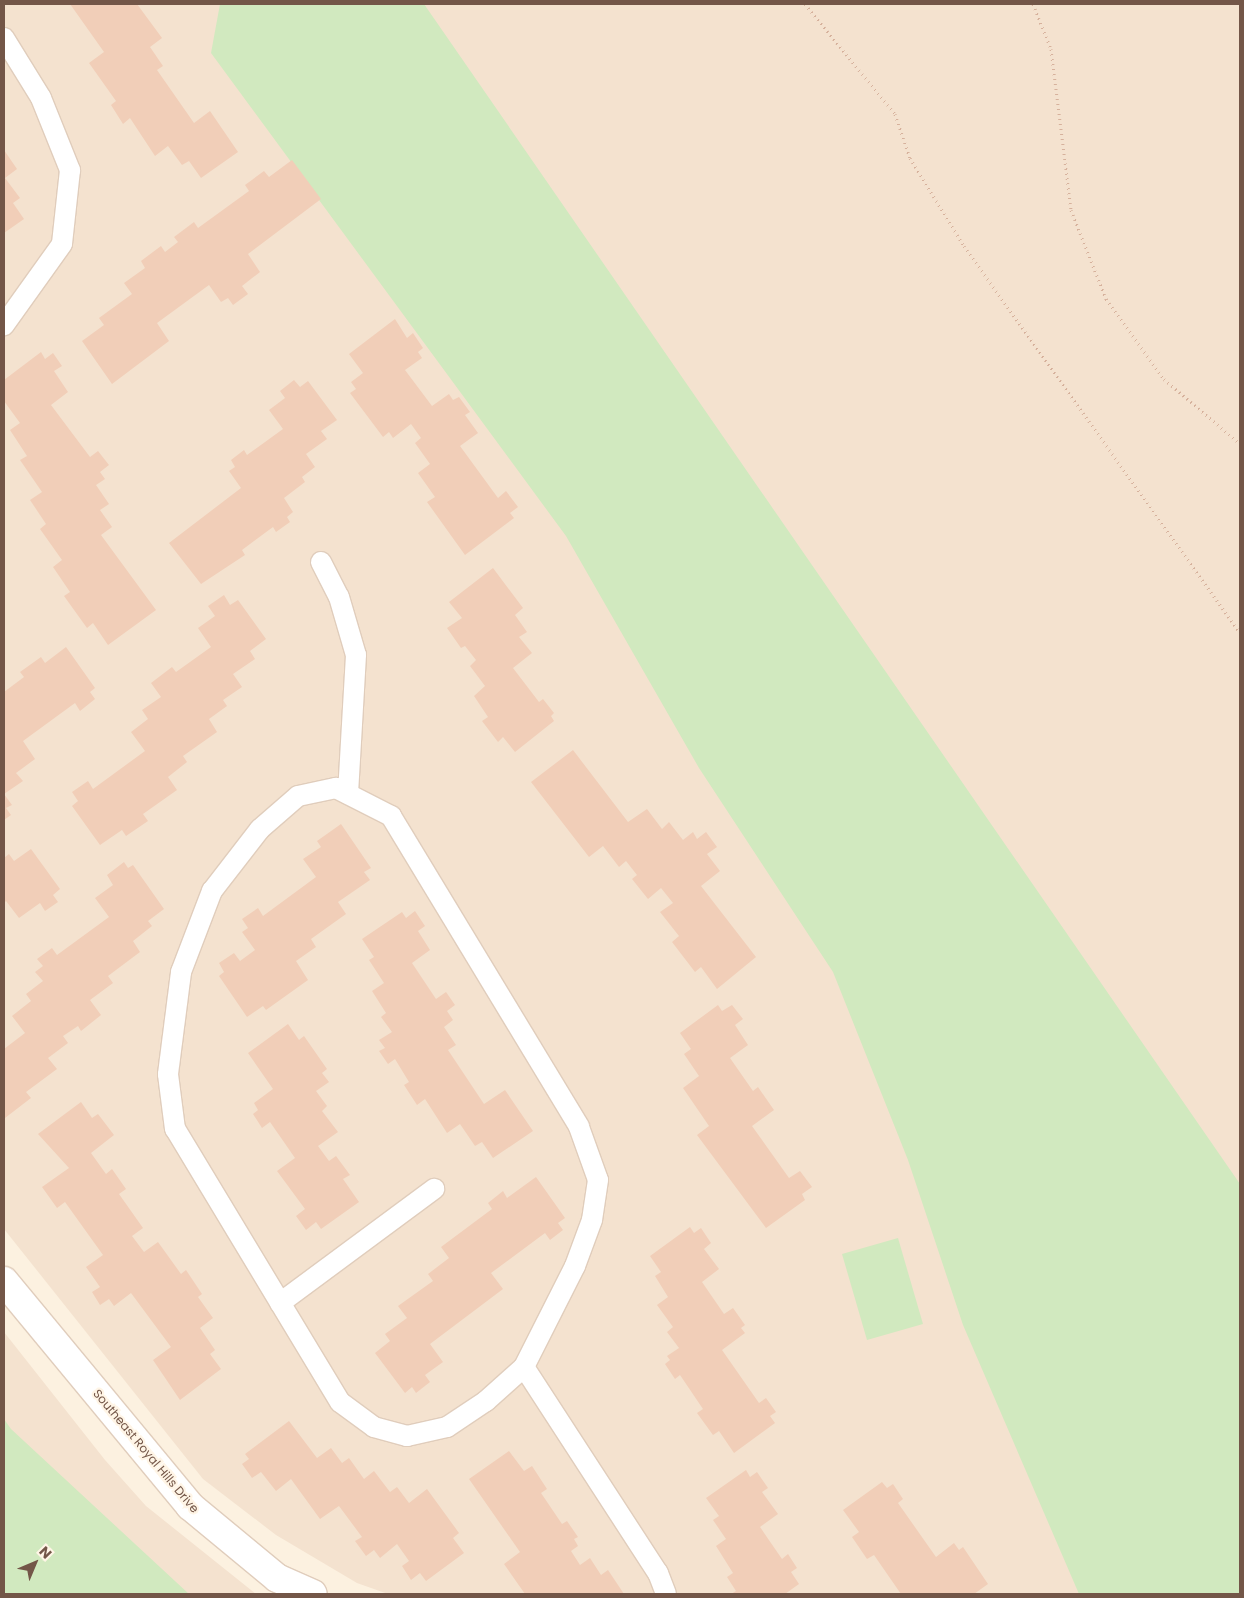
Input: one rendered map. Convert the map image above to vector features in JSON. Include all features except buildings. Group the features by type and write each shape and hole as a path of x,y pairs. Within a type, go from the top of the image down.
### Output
{"street":[{"name":"Southeast Royal Hills Drive","path":"4,1281 190,1506 277,1578 313,1594"}],"lane":[{"path":"4,38 41,98 70,170 62,244 4,325"},
{"path":"321,562 339,597 356,655 348,794"},
{"path":"336,788 348,794 391,816 579,1127 598,1180 592,1220 578,1257 524,1367 486,1401 447,1427 407,1436 374,1427 340,1402 175,1129 168,1074 180,972 212,891 260,829 298,796 336,788"},
{"path":"280,1303 434,1189"},
{"path":"524,1367 658,1573 666,1594"}],"path":[{"path":"805,4 895,114 910,158 964,246 1240,634"},
{"path":"1032,4 1051,49 1071,210 1106,299 1164,379 1240,444"}],"shaded area":[{"path":"4,4 1240,4 1240,1463 1085,1594 388,1594 357,1583 276,1535 203,1479 4,1229"},
{"path":"4,1332 105,1460 146,1506 256,1594 4,1594"}],"green space":[{"path":"220,4 424,4 1240,1184 1240,1594 1079,1594 963,1325 908,1160 833,972 699,768 566,536 211,53"},
{"path":"898,1238 923,1324 867,1340 842,1254"},
{"path":"4,1419 11,1429 189,1594 4,1594"}]}
